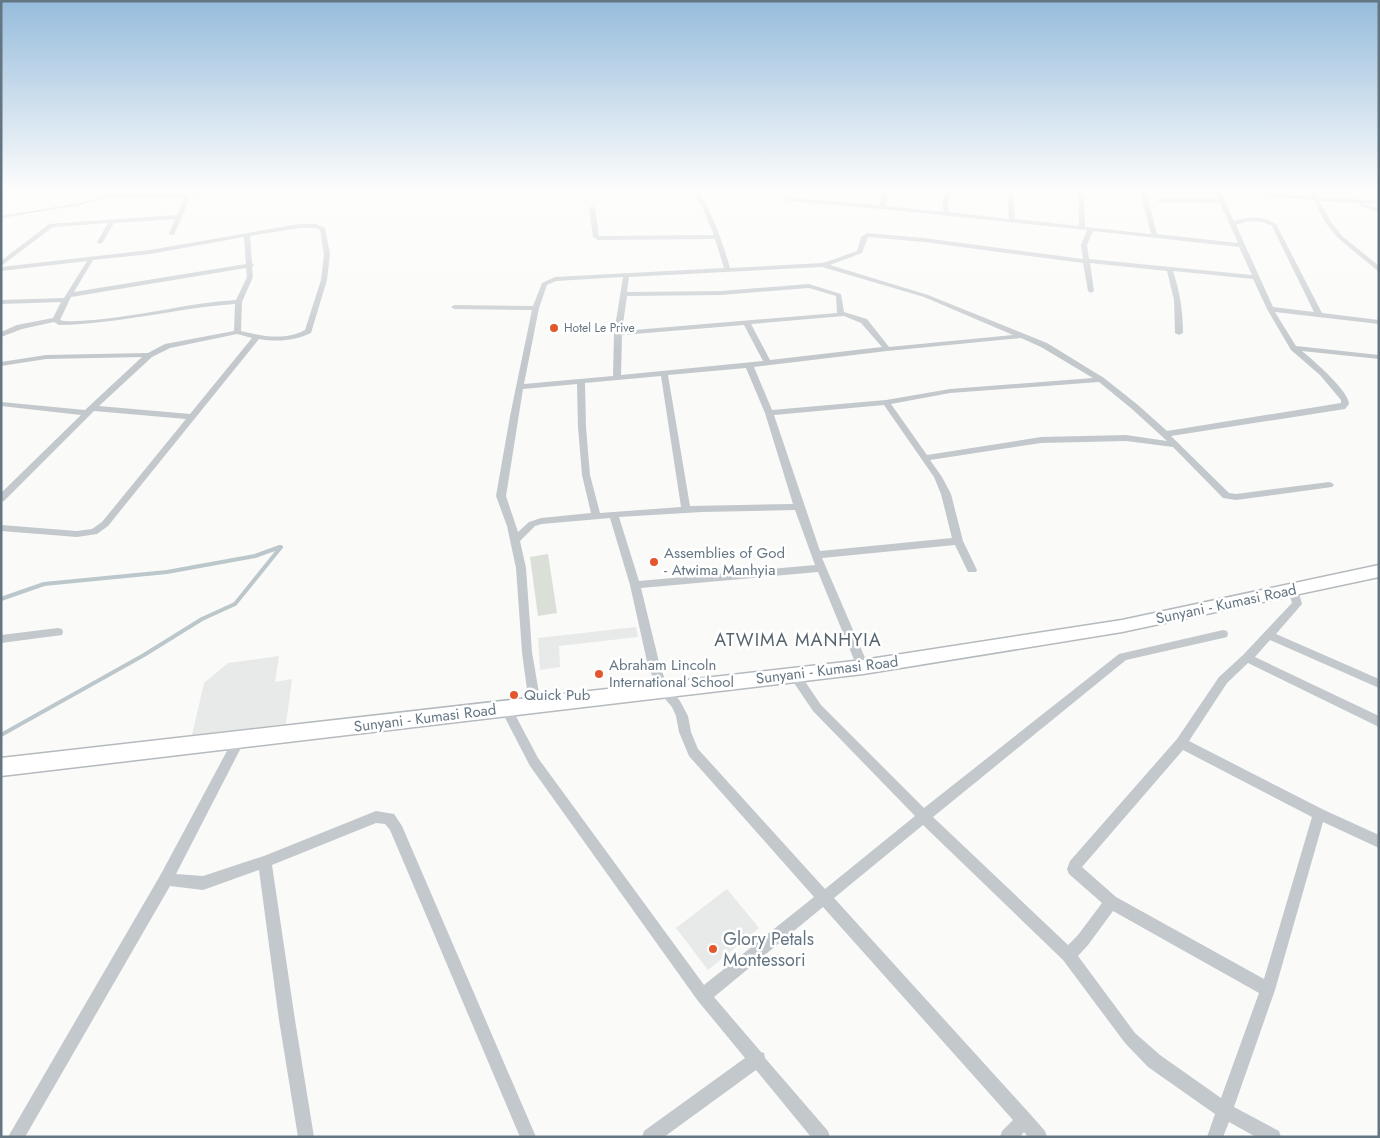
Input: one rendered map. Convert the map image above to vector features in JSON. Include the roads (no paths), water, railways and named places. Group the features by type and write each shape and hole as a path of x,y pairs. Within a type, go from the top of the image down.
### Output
{"main road":[{"name":"Sunyani - Kumasi Road","path":"1,767 663,689 863,668 1122,626 1379,571"}],"street":[{"path":"1,264 26,244"},
{"path":"1,269 150,252 196,244"},
{"path":"237,332 239,302 250,277 249,244"},
{"path":"1,499 89,411 149,355 168,346 237,332 257,338 294,337 308,331 324,280 327,254 325,244"},
{"path":"720,244 727,269"},
{"path":"534,705 527,652 521,568 515,540 501,496 514,416 541,289 548,281 554,279 825,265 860,252 862,244"},
{"path":"956,244 1086,261 1255,277"},
{"path":"1084,244 1091,291"},
{"path":"1165,434 1342,407 1345,404 1345,400 1323,373 1294,348 1270,309 1240,245 1231,244"},
{"path":"1284,244 1319,314"},
{"path":"1349,244 1368,258 1379,270"},
{"path":"56,320 67,297 91,259"},
{"path":"1,302 67,297 251,265"},
{"path":"825,265 926,296 1026,336 1063,355 1101,380 1135,407 1165,434 1226,496 1236,497 1329,485"},
{"path":"1169,268 1177,293 1180,314 1179,333"},
{"path":"617,377 618,333 626,276"},
{"path":"623,294 722,293 808,286 839,295 841,314"},
{"path":"1,335 20,327 56,320 59,323 92,323 197,304 239,302"},
{"path":"454,307 536,308"},
{"path":"1270,309 1379,322"},
{"path":"618,333 841,314 864,320 887,349"},
{"path":"747,323 768,363"},
{"path":"521,387 1026,336"},
{"path":"1,528 77,534 94,532 105,524 257,338"},
{"path":"1294,348 1379,357"},
{"path":"1,364 46,357 108,354 149,355"},
{"path":"749,365 769,412 799,507 821,568 863,668"},
{"path":"664,372 686,508"},
{"path":"769,412 886,402 950,391 1101,380"},
{"path":"581,381 586,475 596,516"},
{"path":"886,402 925,458 946,494 958,541 972,570"},
{"path":"1,404 192,417"},
{"path":"925,458 1040,440 1126,438 1176,445"},
{"path":"515,540 532,524 541,521 614,516 686,508 799,507"},
{"path":"614,516 636,585 654,666 663,689 676,704 682,716 685,732 693,752 1040,1137"},
{"path":"817,555 958,541"},
{"path":"636,585 821,568"},
{"path":"1268,990 1111,902 1077,874 1074,869 1075,865 1181,743 1223,680 1247,658 1297,604 1294,589"},
{"path":"1,639 58,632"},
{"path":"703,996 1028,731 1123,657 1223,634"},
{"path":"1268,636 1379,684"},
{"path":"1247,658 1379,722"},
{"path":"794,674 817,708 924,817 1068,955 1101,1002 1130,1038 1154,1061 1224,1111 1273,1137"},
{"path":"506,708 534,762 703,996 822,1137"},
{"path":"16,1137 166,879 239,740"},
{"path":"1181,743 1319,814 1379,842"},
{"path":"1215,1137 1268,990 1319,814"},
{"path":"166,879 203,883 265,862 376,817 389,818 395,826 528,1137"},
{"path":"265,862 287,1020 306,1137"},
{"path":"1068,955 1083,940 1111,902"},
{"path":"650,1137 758,1059"},
{"path":"1008,1137 1024,1120"}],"waterway":[{"path":"1,599 44,584 167,572 255,556 280,547"},
{"path":"1,735 144,655 202,619 235,604 281,547"}],"place":[{"name":"Hotel Le Prive","path":"554,328"},
{"name":"Assemblies of God - Atwima Manhyia","path":"654,562"},
{"name":"Abraham Lincoln International School","path":"599,674"},
{"name":"Quick Pub","path":"514,695"},
{"name":"Glory Petals Montessori","path":"713,949"}],"district":[{"name":"ATWIMA MANHYIA","path":"798,640"}]}
